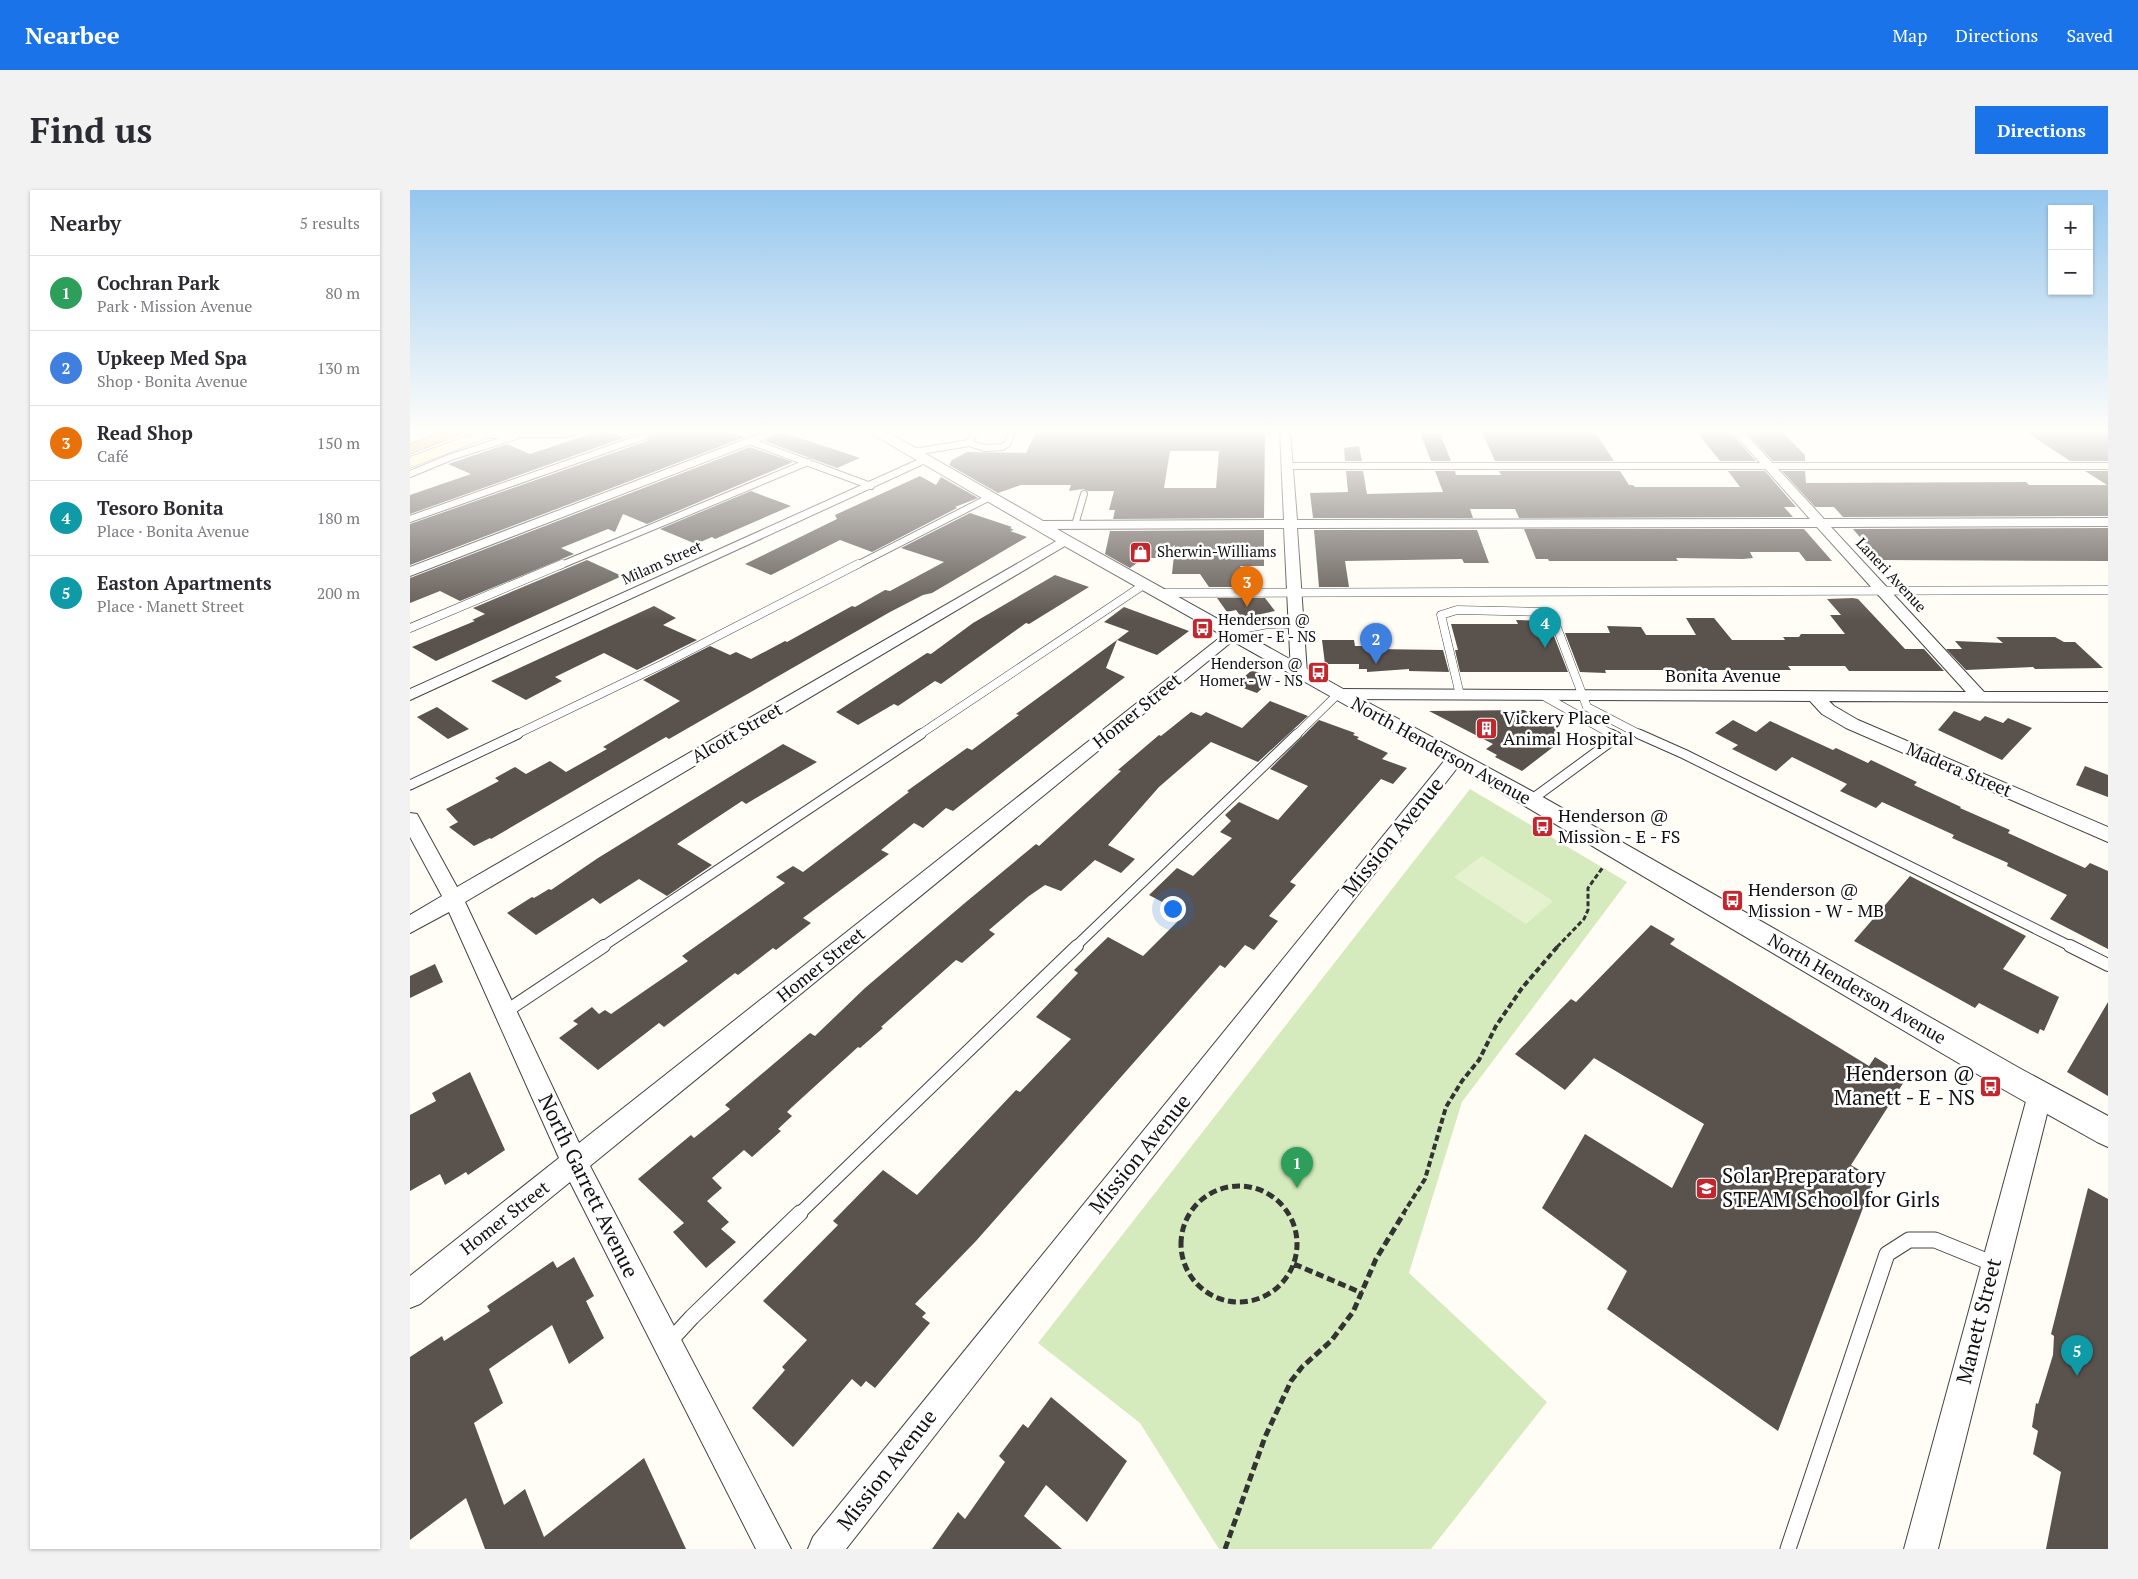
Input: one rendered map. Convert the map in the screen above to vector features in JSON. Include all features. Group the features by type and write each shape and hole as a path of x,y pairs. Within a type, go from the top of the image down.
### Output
{"street":[{"path":"410,572 611,494"},
{"name":"Milam Street","path":"410,695 853,494"},
{"name":"North Henderson Avenue","path":"986,494 1041,525 1070,533 1152,589 1531,800 2108,1132"},
{"path":"1288,494 1300,673"},
{"name":"Laneri Avenue","path":"1794,494 1980,697"},
{"path":"1070,533 1290,525 2108,522"},
{"name":"Alcott Street","path":"410,925 1070,533"},
{"name":"Homer Street","path":"410,1294 574,1164 1230,633"},
{"name":"Bonita Avenue","path":"1338,694 2108,698"},
{"name":"Madera Street","path":"1816,697 1828,710 1852,724 2108,835"},
{"name":"Mission Avenue","path":"825,1549 1455,759"},
{"name":"North Garrett Avenue","path":"410,819 454,900 574,1164 774,1549"},
{"name":"Manett Street","path":"1921,1549 2040,1094"}],"lane":[{"path":"410,518 482,494"},
{"path":"410,628 730,494"},
{"path":"1070,533 1084,494"},
{"path":"410,785 663,664 990,497"},
{"path":"505,1012 1152,589 1294,592 2108,590"},
{"path":"1460,695 1441,615 1457,610 1546,612 1553,617 1588,707 1632,731 1684,754 2108,965"},
{"path":"1230,633 1268,624 1296,624"},
{"path":"668,1344 692,1317 1338,694"},
{"path":"1531,800 1617,737 1542,695"},
{"path":"1788,1549 1887,1254 1909,1240 1934,1240 1994,1264"}],"path":[{"path":"1225,1549 1265,1436 1291,1381 1302,1367 1343,1328 1353,1312 1384,1246 1425,1179 1446,1107 1462,1081 1479,1060 1496,1026 1522,988 1541,964 1584,919 1588,910 1588,888 1603,866"},
{"path":"1255,1187 1271,1194 1284,1206 1293,1220 1298,1238 1297,1256 1294,1264 1278,1287 1263,1298 1244,1302 1226,1302 1211,1296 1198,1287 1188,1275 1182,1261 1180,1246 1182,1231 1191,1211 1209,1194 1223,1188 1255,1187"},
{"path":"1294,1264 1362,1293"}],"green space":[{"path":"1470,789 1627,882 1462,1102 1409,1273 1547,1402 1431,1549 1219,1549 1140,1423 1038,1343"},
{"path":"1482,856 1553,901 1526,924 1454,877"}],"building":[{"path":"412,494 465,494 410,514 410,495"},
{"path":"494,494 595,494 410,565 410,524"},
{"path":"627,494 717,494 647,524 623,514 615,532 608,529 561,548 574,554 460,601 440,591 410,603 410,578"},
{"path":"743,494 760,494 791,506 715,539 712,537 696,544 660,529"},
{"path":"880,494 972,494 978,498 955,507 957,508 872,552 840,540 771,575 745,564 837,519 835,515"},
{"path":"1113,494 1264,494 1264,518 1113,519 1115,510 1109,510"},
{"path":"1310,494 1785,494 1796,507 1784,507 1793,517 1519,518 1515,509 1470,509 1473,518 1313,518"},
{"path":"1803,494 2108,494 2108,516 1843,517 1834,507 1815,507"},
{"path":"970,513 1012,527 1010,528 1014,530 1010,531 1027,537 932,593 923,595 890,612 669,739 666,737 491,839 474,846 449,827 458,822 446,809 499,781 495,778 515,767 526,774 550,761 566,772 607,749 603,747 680,701 643,680 710,646 730,655 736,652 751,659 785,641 787,642 852,606 855,607 885,590 890,591 944,562 901,548"},
{"path":"2108,528 2108,561 1879,560 1853,529"},
{"path":"1524,529 1804,529 1832,561 1806,561 1799,552 1750,552 1753,558 1676,558 1678,561 1549,561 1548,559 1536,559"},
{"path":"1264,530 1264,566 1240,566 1256,587 1209,587 1200,574 1172,574 1175,545 1157,558 1144,558 1130,568 1105,554 1110,531"},
{"path":"1314,530 1477,530 1489,563 1464,563 1462,559 1345,561 1349,587 1319,587"},
{"path":"587,560 622,576 436,661 412,647 475,621 472,620 485,614 473,608"},
{"path":"1055,575 1089,587 1029,624 1026,623 941,684 935,681 898,706 894,704 858,725 836,712 927,653 931,654 973,623"},
{"path":"1217,598 1265,598 1275,611 1242,618 1236,610 1227,612"},
{"path":"1827,599 1858,599 1905,649 1924,649 1944,671 1849,671 1845,666 1788,666 1791,670 1705,670 1707,674 1674,674 1672,670 1605,670 1606,673 1580,672 1565,633 1610,633 1607,626 1641,627 1646,635 1696,635 1686,618 1714,618 1732,640 1785,640 1783,637 1799,637 1801,634 1845,634 1830,615 1841,615"},
{"path":"654,606 676,618 663,625 697,640 637,670 604,653 555,677 562,681 526,700 491,681"},
{"path":"1124,607 1189,631 1157,655 1117,640 1129,631 1104,622"},
{"path":"1516,620 1548,621 1568,672 1460,672 1455,650 1458,650 1451,624 1518,624"},
{"path":"1996,637 2055,637 2064,642 2075,642 2103,668 2035,669 2033,667 1966,670 1946,649 1962,649 1955,641 2003,643"},
{"path":"1117,640 1106,668 1125,677 953,811 946,808 923,828 914,823 881,850 889,854 803,918 811,923 776,950 773,948 738,975 735,973 664,1027 659,1023 598,1070 559,1038 578,1024 573,1021 592,1007 599,1014 605,1010 611,1014 688,961 682,956 785,883 776,877 793,866 803,872 909,792 907,791 967,748 972,750 1019,715 1016,714"},
{"path":"1322,640 1354,640 1355,646 1374,646 1374,649 1443,650 1449,672 1409,671 1409,669 1367,672 1367,669 1359,669 1359,664 1325,664"},
{"path":"1252,670 1273,678 1257,693 1235,685"},
{"path":"1270,701 1308,716 1258,762 1211,742 1159,787 1108,845 1135,859 1121,873 1095,860 1061,891 1045,885 1029,896 989,930 995,934 962,963 956,960 881,1027 883,1028 860,1048 858,1047 791,1108 787,1112 792,1116 778,1129 781,1131 752,1157 744,1150 712,1178 722,1188 707,1201 729,1222 721,1229 736,1242 706,1268 673,1232 684,1223 638,1179 691,1135 694,1138 730,1109 725,1105 810,1033 815,1036 865,988 966,902 1036,844 1039,846 1121,771 1118,770 1159,735 1161,736 1191,712 1201,716 1206,712 1242,728"},
{"path":"437,707 469,729 448,739 417,717"},
{"path":"1524,710 1556,727 1561,741 1522,771 1495,757 1497,755 1486,749 1493,744 1429,711"},
{"path":"1954,711 1980,721 1985,716 2003,723 2008,718 2032,728 2002,760 1938,730"},
{"path":"1319,720 1355,733 1353,735 1359,737 1357,739 1388,753 1382,759 1407,768 1393,784 1381,779 1290,882 1296,885 1269,916 1278,921 1254,950 1245,945 1225,968 1220,965 976,1241 915,1304 926,1313 922,1317 930,1323 875,1388 866,1381 861,1387 852,1379 793,1447 752,1408 785,1370 782,1367 807,1340 763,1301 838,1225 833,1221 883,1170 917,1195 1016,1090 1020,1092 1071,1039 1036,1017 1078,973 1074,970 1108,937 1143,956 1185,914 1149,895 1177,868 1193,876 1232,838 1220,832 1231,821 1225,815 1239,802 1278,820 1308,786 1270,769"},
{"path":"1733,720 1756,732 1770,721 1833,750 1836,748 1868,763 1871,760 1917,782 1914,785 2010,830 2008,833 2085,868 2090,863 2108,871 2108,949 2050,919 2067,895 2007,866 2008,863 1952,838 1954,835 1882,802 1876,808 1840,791 1847,784 1792,757 1776,771 1732,749 1738,745 1715,733"},
{"path":"783,744 817,762 746,804 742,801 677,844 712,865 667,896 639,879 600,904 593,898 536,935 507,913 532,897 534,898 549,889 551,890 598,858"},
{"path":"2085,766 2108,775 2108,797 2076,785"},
{"path":"1910,876 2026,936 2003,969 2059,997 2044,1031 2040,1029 2038,1034 1979,1003 1975,1008 1854,941"},
{"path":"1651,925 1675,939 1670,944 1869,1066 1875,1057 1907,1077 1851,1165 1874,1179 1778,1431 1607,1309 1627,1271 1542,1208 1585,1134 1672,1188 1704,1124 1594,1058 1565,1090 1515,1054 1571,999 1576,1002"},
{"path":"435,964 443,982 410,998 410,976"},
{"path":"2108,1002 2108,1096 2067,1072"},
{"path":"470,1072 505,1150 468,1175 466,1172 445,1185 440,1174 410,1191 410,1115 436,1101 432,1093"},
{"path":"2088,1188 2108,1199 2108,1549 2046,1549 2061,1472 2033,1454 2038,1431 2032,1427 2036,1403 2038,1404 2053,1355 2054,1336 2051,1334"},
{"path":"574,1257 594,1296 586,1301 604,1338 569,1364 552,1325 489,1369 503,1403 474,1423 504,1505 525,1489 544,1537 644,1458 686,1549 485,1549 466,1498 410,1540 410,1357 442,1336 444,1341 490,1311 487,1306 553,1261 557,1268"},
{"path":"1051,1397 1127,1461 1087,1522 1046,1485 1024,1516 1062,1549 932,1549 958,1512 965,1519 1005,1462 999,1456 1023,1424 1028,1428"}],"place":[{"name":"Sherwin-Williams","path":"1141,552"},
{"name":"Read Shop","path":"1247,607"},
{"name":"Henderson @ Homer - E - NS","path":"1202,629"},
{"name":"Tesoro Bonita","path":"1545,648"},
{"name":"Upkeep Med Spa","path":"1376,664"},
{"name":"Henderson @ Homer - W - NS","path":"1319,673"},
{"name":"Vickery Place Animal Hospital","path":"1487,728"},
{"name":"Henderson @ Mission - E - FS","path":"1542,826"},
{"name":"Henderson @ Mission - W - MB","path":"1732,900"},
{"name":"Henderson @ Manett - E - NS","path":"1991,1086"},
{"name":"Cochran Park","path":"1297,1188"},
{"name":"Solar Preparatory STEAM School for Girls","path":"1706,1188"},
{"name":"Easton Apartments","path":"2077,1376"}]}
